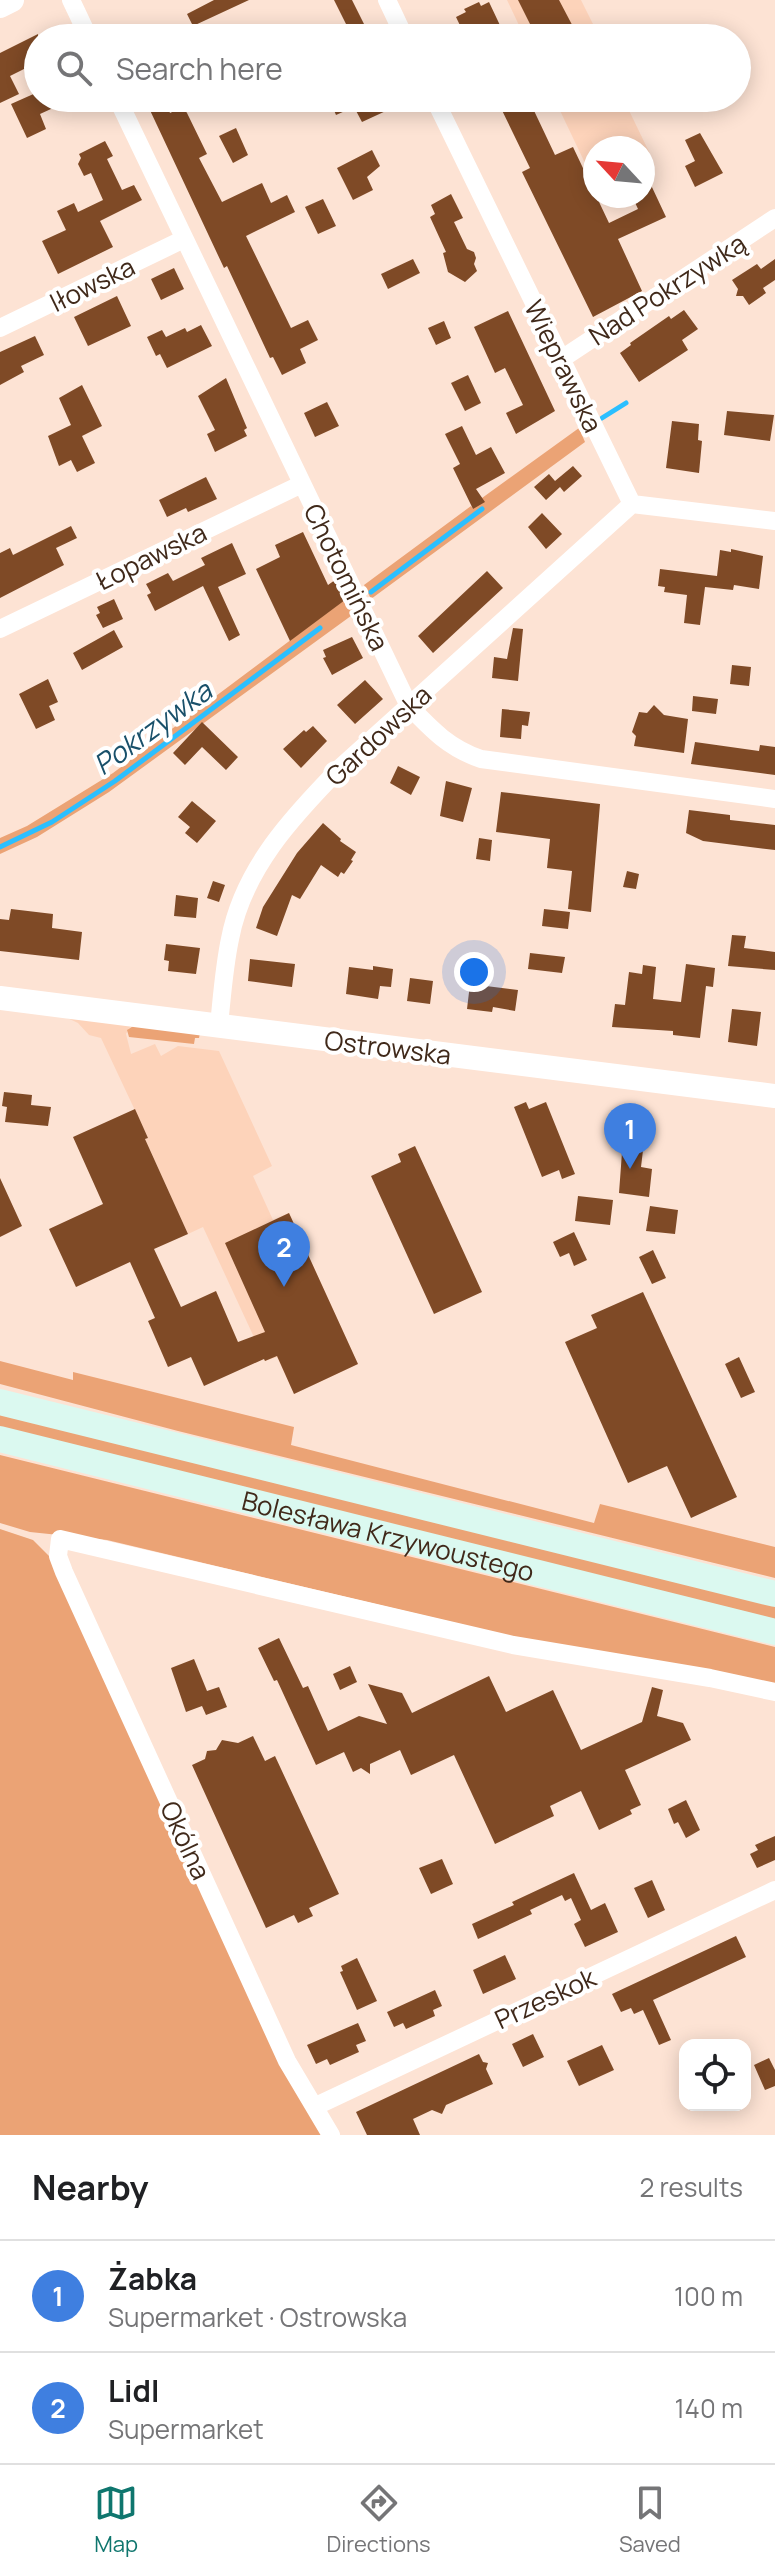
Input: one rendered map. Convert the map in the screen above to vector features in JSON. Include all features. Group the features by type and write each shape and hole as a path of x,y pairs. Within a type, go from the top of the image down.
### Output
{"main road":[{"name":"Bolesława Krzywoustego","path":"0,1402 775,1594"},
{"name":"Bolesława Krzywoustego","path":"0,1439 775,1632"}],"street":[{"path":"0,6 12,0"},
{"path":"71,0 82,24"},
{"path":"387,0 398,24"},
{"name":"Chotomińska","path":"124,112 409,706 439,738 455,749 481,759 775,799"},
{"name":"Wieprawska","path":"441,112 632,504"},
{"name":"Nad Pokrzywką","path":"560,360 775,218"},
{"name":"Iłowska","path":"0,328 184,239"},
{"name":"Łopawska","path":"0,629 302,484"},
{"path":"632,504 775,521"},
{"name":"Gardowska","path":"219,1025 230,936 256,870 271,845 340,768 632,504"},
{"name":"Ostrowska","path":"0,998 775,1096"},
{"name":"Okólna","path":"331,2135 287,2061 70,1586 58,1556 60,1539 513,1645 775,1692"},
{"name":"Przeskok","path":"316,2106 775,1890"}],"shaded area":[{"path":"507,0 581,0 593,24 518,24"},
{"path":"561,112 630,112 641,136 583,136 583,159"},
{"path":"579,428 585,442 371,599 364,585 471,506 473,509 482,498"},
{"path":"348,597 355,613 109,792 37,837 0,854 0,838 27,826 113,773"},
{"path":"61,1015 135,1025 126,1034 131,1054 155,1044 161,1056 178,1046 219,1051 272,1166 253,1176 273,1220 289,1213 358,1364 294,1394 277,1357 265,1361 203,1227 188,1234 101,1038 89,1035 78,1023"},
{"path":"135,1025 200,1033 194,1044 129,1037 127,1030"},
{"path":"0,1361 73,1380 73,1372 294,1427 291,1445 594,1523 600,1504 775,1547 775,1578 0,1384"},
{"path":"0,1412 775,1604 775,1621 0,1428"},
{"path":"0,1455 775,1647 775,1684 535,1642 107,1540 30,1532 0,1523"},
{"path":"0,1529 33,1540 49,1556 329,2135 0,2135"}],"building":[{"path":"214,0 249,0 197,24 192,24 187,14"},
{"path":"334,0 352,0 364,24 346,24"},
{"path":"518,0 559,0 572,24 530,24"},
{"path":"479,2 481,6 489,2 499,24 459,24 456,17 466,12 464,9"},
{"path":"24,41 24,69 10,76 19,94 0,103 0,53"},
{"path":"24,98 24,112 44,112 40,114 46,129 27,138 11,104"},
{"path":"151,112 186,112 207,154 199,158 222,202 262,183 271,203 287,195 295,212 246,236 291,328 308,320 318,340 300,349 306,363 282,375 273,357 270,358 227,266 224,268"},
{"path":"357,112 384,112 362,122"},
{"path":"503,112 535,112 555,155 573,147 583,168 583,208 602,208 609,223 638,208 655,208 655,194 666,217 618,239 642,291 593,317 522,172 530,168"},
{"path":"236,128 248,155 233,163 219,136"},
{"path":"700,133 723,173 695,187 685,166 695,161 685,140"},
{"path":"105,141 113,156 107,159 122,190 134,185 142,200 100,221 113,247 58,274 42,241 66,230 57,211 74,203 78,212 103,200 91,173 84,176 78,164 79,154"},
{"path":"372,150 380,166 367,177 373,190 353,200 337,168"},
{"path":"451,194 463,218 454,222 467,249 474,252 476,258 474,264 477,271 465,282 448,272 443,253 446,252 430,217 435,214 431,205"},
{"path":"323,199 336,226 318,234 305,207"},
{"path":"413,259 420,273 388,289 381,274"},
{"path":"775,259 775,280 763,288 766,293 749,305 743,296 736,296 738,289 732,280 757,264 761,269"},
{"path":"174,268 184,289 161,300 151,279"},
{"path":"117,296 131,326 88,346 74,317"},
{"path":"684,310 698,329 682,340 688,350 639,382 620,353 669,316 671,319"},
{"path":"508,311 555,411 516,434 506,413 523,405 505,368 495,373 474,327"},
{"path":"444,321 451,338 436,345 428,328"},
{"path":"201,325 212,346 167,368 160,354 156,356 147,337 162,330 166,337"},
{"path":"35,336 44,355 21,366 24,372 0,385 0,352"},
{"path":"468,375 481,403 465,411 451,383"},
{"path":"226,378 247,428 244,430 247,436 215,452 207,434 215,430 198,396"},
{"path":"82,385 102,426 82,436 95,463 77,472 71,460 59,466 48,436 71,425 59,398"},
{"path":"327,402 339,426 315,437 304,413"},
{"path":"727,411 774,415 770,441 724,435"},
{"path":"672,421 699,424 698,440 702,441 699,473 666,468"},
{"path":"462,426 476,455 491,447 505,473 476,489 485,502 473,509 453,468 460,464 445,434"},
{"path":"573,466 582,476 564,492 560,487 546,500 534,487 549,474 555,481"},
{"path":"206,477 217,499 188,512 186,508 167,517 159,500"},
{"path":"542,513 562,534 546,549 528,527"},
{"path":"71,526 77,538 56,548 64,565 0,598 0,553 10,548 13,555"},
{"path":"303,532 328,585 335,580 345,600 290,641 256,569 280,557 275,545"},
{"path":"232,543 246,574 218,587 240,635 229,641 203,586 155,611 147,595 151,593 146,584 168,573 173,581 205,565 201,558"},
{"path":"731,549 763,556 759,589 734,585 733,590 705,587 700,625 684,623 687,595 664,592 665,587 658,586 660,569 717,576 720,550 731,552"},
{"path":"487,571 503,588 433,653 418,636"},
{"path":"114,599 123,619 103,628 96,615 100,613 97,607"},
{"path":"513,628 523,629 518,681 492,678 494,657 507,659"},
{"path":"114,630 123,647 82,670 73,653"},
{"path":"352,637 363,658 332,675 323,658 326,657 323,650"},
{"path":"732,665 751,667 749,686 730,684"},
{"path":"48,679 58,702 49,706 55,720 36,729 19,694"},
{"path":"365,680 383,699 355,724 337,705"},
{"path":"693,696 718,699 716,714 692,711"},
{"path":"654,705 664,715 688,719 684,753 634,746 636,736 632,732 639,712 647,713"},
{"path":"502,709 530,712 528,726 522,725 521,739 500,737"},
{"path":"202,722 238,757 226,770 202,747 185,765 173,753"},
{"path":"313,726 327,741 301,768 283,749"},
{"path":"695,742 759,751 760,745 775,747 775,775 691,764"},
{"path":"398,766 420,777 411,795 390,783"},
{"path":"446,781 472,788 463,822 440,816"},
{"path":"501,792 600,804 591,912 568,909 572,871 547,868 550,839 496,832"},
{"path":"192,801 216,821 197,843 185,833 190,827 178,817"},
{"path":"689,810 730,815 730,820 775,825 775,850 703,841 686,833"},
{"path":"323,823 356,852 353,861 338,877 321,865 300,899 292,895 277,936 256,928 263,907 297,853"},
{"path":"479,838 492,840 490,861 476,859"},
{"path":"627,871 639,874 636,889 623,887"},
{"path":"213,881 225,885 219,902 207,898"},
{"path":"176,895 198,898 196,918 174,916"},
{"path":"11,909 53,914 52,928 82,932 79,960 0,951 0,919 9,920"},
{"path":"544,909 570,912 568,929 542,926"},
{"path":"732,935 746,936 744,948 775,952 775,970 728,966"},
{"path":"166,944 200,948 196,974 168,971 169,961 164,960"},
{"path":"530,953 565,957 562,973 528,969"},
{"path":"250,959 295,964 292,987 248,981"},
{"path":"686,964 715,968 713,987 706,986 700,1038 673,1035 673,1031 612,1027 615,1004 625,1005 629,972 642,974 643,965 656,967 653,999 681,1002"},
{"path":"373,966 393,969 391,987 380,986 378,999 346,994 349,967 373,970"},
{"path":"410,978 433,981 430,1004 407,1001"},
{"path":"470,984 518,990 515,1011 493,1007 492,1012 467,1009"},
{"path":"732,1009 761,1012 757,1046 728,1042"},
{"path":"4,1092 32,1095 31,1105 51,1107 48,1126 5,1122 7,1107 2,1106"},
{"path":"526,1102 529,1109 546,1102 575,1174 562,1179 559,1170 542,1177 514,1107"},
{"path":"135,1109 148,1138 145,1139 188,1234 154,1249 181,1307 216,1291 238,1342 265,1332 225,1243 289,1213 358,1364 294,1394 277,1356 204,1386 191,1357 168,1367 148,1321 155,1318 130,1262 76,1287 49,1229 103,1204 73,1137"},
{"path":"623,1139 644,1142 641,1167 652,1169 649,1197 619,1193"},
{"path":"415,1146 482,1292 434,1314 371,1176 401,1162 398,1154"},
{"path":"0,1178 22,1226 0,1237"},
{"path":"578,1196 613,1200 610,1225 575,1221"},
{"path":"650,1206 678,1210 675,1234 646,1231"},
{"path":"574,1232 587,1260 574,1266 569,1253 560,1257 553,1242"},
{"path":"653,1250 666,1278 652,1284 639,1257"},
{"path":"643,1292 737,1497 691,1518 667,1466 628,1483 565,1342 597,1328 591,1315"},
{"path":"739,1357 755,1392 741,1398 725,1364"},
{"path":"279,1638 303,1688 308,1686 328,1731 359,1716 387,1724 368,1684 402,1693 412,1713 489,1676 506,1712 553,1690 581,1750 642,1722 652,1687 663,1690 657,1716 683,1723 691,1740 625,1770 641,1805 630,1810 632,1814 599,1830 581,1791 550,1806 554,1816 495,1844 454,1755 411,1775 400,1750 370,1764 370,1774 361,1768 353,1772 344,1752 316,1765 277,1680 274,1681 258,1648"},
{"path":"194,1659 207,1691 219,1687 227,1707 206,1715 202,1706 186,1712 171,1668"},
{"path":"350,1666 357,1682 340,1690 333,1674"},
{"path":"253,1736 265,1761 275,1756 339,1894 309,1908 313,1916 298,1923 294,1915 266,1928 192,1765 205,1759 207,1751 216,1750 222,1740 238,1743"},
{"path":"686,1800 700,1830 686,1838 678,1822 674,1824 668,1809"},
{"path":"775,1836 775,1860 757,1868 750,1854 758,1850 755,1845"},
{"path":"442,1859 453,1884 431,1894 419,1868"},
{"path":"574,1873 591,1910 605,1903 618,1932 585,1947 574,1924 581,1920 571,1898 565,1901 562,1895 530,1910 532,1914 478,1939 472,1924"},
{"path":"652,1880 665,1910 648,1918 634,1888"},
{"path":"736,1936 746,1957 653,2000 671,2040 659,2045 643,2010 634,2014 631,2008 621,2012 612,1994"},
{"path":"505,1955 516,1979 483,1994 473,1970"},
{"path":"357,1958 377,2001 357,2010 340,1972 343,1971 341,1966"},
{"path":"435,1990 442,2006 433,2010 435,2016 406,2029 403,2023 394,2027 387,2012"},
{"path":"358,2023 366,2041 356,2045 359,2052 330,2065 327,2059 316,2064 307,2045"},
{"path":"533,2034 544,2057 523,2067 512,2044"},
{"path":"602,2045 614,2070 579,2086 567,2061"},
{"path":"479,2054 483,2062 488,2063 486,2069 493,2084 446,2105 442,2114 432,2110 413,2119 420,2135 367,2135 356,2112"},
{"path":"769,2058 775,2070 775,2086 765,2090 754,2065"}],"waterway":[{"name":"Pokrzywka","path":"602,418 626,403"},
{"name":"Pokrzywka","path":"371,592 482,509"},
{"name":"Pokrzywka","path":"0,847 52,822 115,781 320,628"}],"place":[{"name":"Żabka","path":"630,1169"},
{"name":"Lidl","path":"284,1287"}]}
